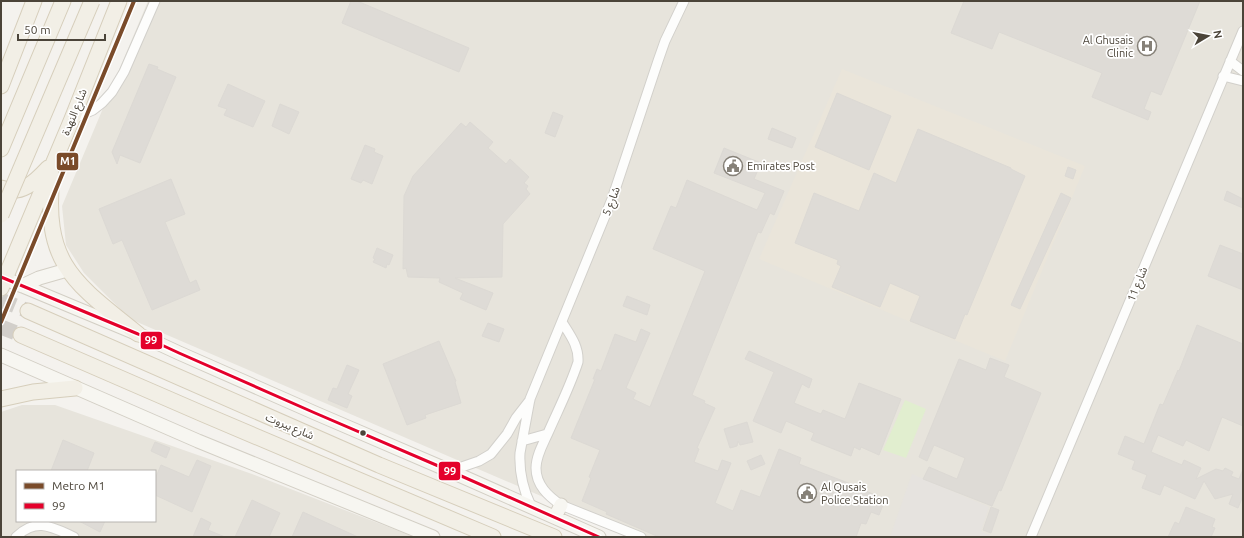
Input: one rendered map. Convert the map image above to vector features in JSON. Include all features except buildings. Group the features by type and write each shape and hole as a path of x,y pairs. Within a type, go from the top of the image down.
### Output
{"main road":[{"path":"1,59 14,30 30,1"},
{"path":"1,86 34,1"},
{"path":"1,150 63,1"},
{"path":"1,215 92,1"},
{"name":"شارع النهدة","path":"2,281 72,119 119,1"},
{"path":"1,188 6,190 18,190 29,186 53,163"},
{"path":"53,163 50,211 52,232 58,252 67,270 88,294 138,334"},
{"path":"22,286 44,276 67,270"},
{"name":"شارع بيروت","path":"2,281 22,286 138,334 599,537"},
{"name":"شارع بيروت","path":"28,311 379,465 554,537"},
{"name":"شارع بيروت","path":"20,335 493,537"},
{"path":"1,355 211,446 433,537"},
{"path":"1,399 34,392 76,388"},
{"path":"555,517 561,505"}],"street":[{"path":"72,119 93,110 112,92 124,72 155,1"},
{"name":"شارع 5","path":"450,471 479,461 491,454 507,434 530,398 612,199 665,40 684,1"},
{"name":"شارع 11","path":"1032,537 1243,31"},
{"path":"1230,61 1243,71"},
{"path":"1224,76 1243,81"},
{"path":"562,322 576,346 578,351 578,362 538,458 536,468 538,480 544,491 561,505 641,537"},
{"name":"شارع 5","path":"530,398 520,453 520,471 522,483 531,506"},
{"path":"522,441 547,434"},
{"path":"16,537 31,526 40,525 58,530 74,537"},
{"path":"23,537 33,531 41,529 58,530"}],"shaded area":[{"path":"148,1 1243,1 1243,537 636,537 130,319 84,273 66,245 62,206"},
{"path":"842,69 1085,166 1005,361 759,259"},
{"path":"22,405 55,405 252,474 414,537 1,537 1,412"},
{"path":"912,474 989,507 981,531 990,535 989,537 890,537"}],"green space":[{"path":"905,400 926,409 906,458 883,450"}],"tunnel":[{"path":"1,300 28,311"},
{"path":"1,327 21,335"}],"metro line":[{"name":"M1","path":"1,322 134,1"}],"transit line":[{"name":"99","path":"1,277 138,334 599,537"}],"place":[{"name":"Al Ghusais Clinic","path":"1147,46"},
{"name":"Emirates Post","path":"733,166"},
{"name":"Al Qusais Police Station","path":"807,493"}]}
